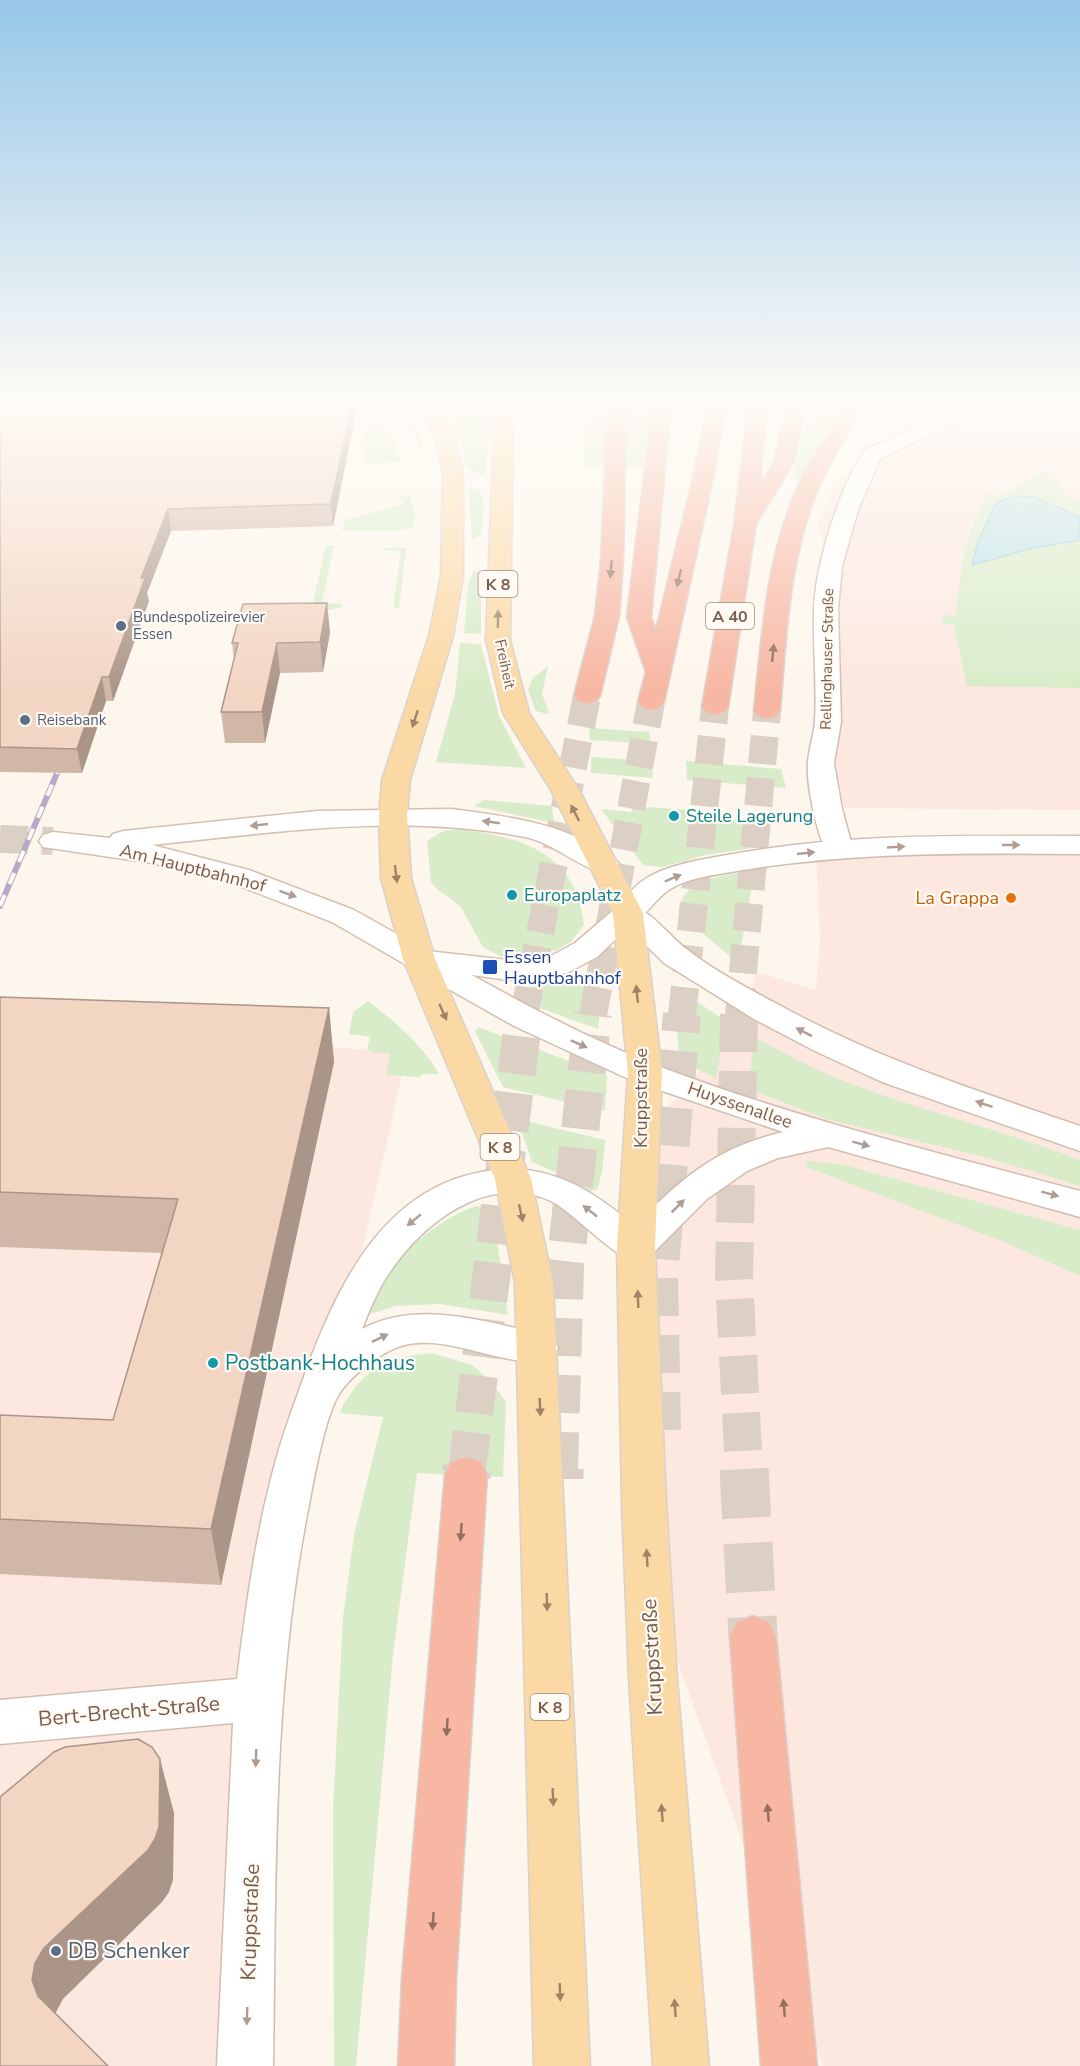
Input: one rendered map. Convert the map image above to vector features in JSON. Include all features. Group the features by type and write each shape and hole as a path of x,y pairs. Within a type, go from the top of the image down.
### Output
{"highway":[{"path":"587,696 607,616 614,499"},
{"path":"652,499 639,617 657,670"},
{"path":"651,702 696,499"},
{"name":"A 40","path":"715,706 748,499"},
{"path":"745,525 761,499"},
{"path":"766,711 781,580 794,527 804,499"},
{"path":"426,2066 429,1979 466,1474"},
{"path":"753,1637 789,2066"}],"main road":[{"name":"K 8","path":"453,499 452,576 441,636 396,780 393,816 396,878 419,959 513,1179 534,1283 562,2066"},
{"name":"Freiheit","path":"503,499 498,640 516,713 565,790 628,913"},
{"name":"Kruppstraße","path":"628,913 645,1073 636,1247 652,1679 681,2066"}],"street":[{"name":"Rellinghauser Straße","path":"840,849 828,809 821,764 828,722 826,608 831,566 853,499"},
{"path":"393,816 452,817 535,830 572,845 604,864"},
{"name":"Am Hauptbahnhof","path":"94,844 317,819 393,816"},
{"name":"Am Hauptbahnhof","path":"52,841 94,844 152,854 239,876 343,916 419,959"},
{"path":"419,959 508,970 556,966 586,950 628,913 654,886 688,872 744,860 840,849 952,844 1080,845"},
{"path":"628,913 675,956 766,1012 827,1044 894,1074 1080,1139"},
{"name":"Huyssenallee","path":"419,959 526,1019 645,1073 828,1135 1080,1204"},
{"path":"636,1247 701,1182 735,1161 770,1148 828,1135"},
{"name":"Kruppstraße","path":"245,2066 258,1699 272,1591 293,1472 308,1420 338,1336 364,1278 390,1242 408,1224 447,1197 468,1187 492,1181 513,1179 541,1184 572,1197 636,1247"},
{"name":"Kruppstraße","path":"320,1389 345,1361 386,1334 399,1330 428,1329 538,1348"},
{"name":"Bert-Brecht-Straße","path":"0,1722 258,1699"}],"shaded area":[{"path":"827,499 1080,499 1080,810 844,808 835,756 836,623 818,521"},
{"path":"1080,849 1080,2066 823,2066 652,1590 653,1123 744,1021 756,972 816,990 820,941 816,856"},
{"path":"0,1047 325,1047 407,1052 362,1252 343,1289 244,1688 0,1712"},
{"name":"DB Schenker","path":"241,1711 223,2066 0,2066 0,1734"}],"green space":[{"path":"400,499 411,499 415,517 413,522 416,522 411,528 398,531 342,531 345,520 404,504"},
{"path":"470,499 483,499 481,535 472,540"},
{"path":"984,499 1071,499 1080,503 1080,688 967,686 954,625 942,624 944,615 955,616 965,546"},
{"path":"326,545 334,545 322,603 342,604 342,607 330,610 294,608 295,603 313,603"},
{"path":"406,548 399,608 393,607 401,551 380,550"},
{"path":"477,571 481,574 481,634 464,633 468,584 473,572"},
{"path":"460,643 481,644 499,716 526,768 436,762 455,694"},
{"path":"548,666 542,694 549,712 547,714 536,711 528,690 533,678"},
{"path":"589,728 649,732 651,744 590,740"},
{"path":"591,757 651,761 653,778 591,773"},
{"path":"686,761 781,769 786,788 687,780"},
{"path":"484,800 552,806 554,823 474,806"},
{"path":"631,806 692,810 693,817 754,822 759,847 706,855 662,867 643,865 601,809 632,812"},
{"name":"Europaplatz","path":"458,829 504,837 524,844 542,853 557,865 570,880 579,900 584,925 571,942 556,950 528,957 500,956 483,947 460,906 431,882 427,841 443,831"},
{"path":"755,870 738,963 687,920 679,910 682,899 698,884 720,876"},
{"path":"597,968 601,1001 598,1029 542,1009 519,989 572,979"},
{"path":"678,989 727,1022 716,1078 680,1061 673,994"},
{"path":"368,1001 416,1043 439,1074 423,1074 419,1077 386,1075 390,1053 373,1053 367,1049 370,1037 349,1034 353,1012"},
{"path":"478,1027 607,1075 605,1111 503,1087 475,1031"},
{"path":"755,1038 820,1071 860,1087 1080,1160 1080,1186 988,1158 826,1119 747,1088"},
{"path":"517,1119 605,1140 602,1172 597,1190 590,1191 571,1179 532,1162"},
{"path":"807,1161 840,1164 1080,1230 1080,1276 1004,1242 806,1167"},
{"path":"476,1206 488,1208 495,1227 508,1315 440,1304 396,1306 363,1316 392,1267 409,1248 453,1216"},
{"path":"432,1353 472,1365 491,1381 506,1402 503,1477 417,1473 393,1654 356,2066 334,2066 333,1809 343,1617 354,1535 383,1417 339,1413 357,1386 376,1368 400,1358"}],"water":[{"path":"1004,499 1040,499 1080,517 1080,540 1033,548 972,565 978,542 996,503"}],"building":[{"path":"0,499 332,499 331,504 168,509 141,578 145,578 109,677 102,677 77,749 0,747"},
{"path":"327,603 320,642 277,643 262,712 221,712 238,643 232,643 243,604"},
{"name":"Postbank-Hochhaus","path":"0,997 329,1008 211,1529 0,1519 0,1415 113,1420 178,1199 0,1192"},
{"name":"DB Schenker","path":"138,1739 152,1747 160,1759 159,1827 155,1839 148,1850 44,1948 35,1963 32,1980 38,1996 108,2066 0,2066 0,1797 54,1752 65,1747"}],"tunnel":[{"path":"524,1015 587,696"},
{"path":"593,1015 651,702"},
{"path":"682,1015 715,707"},
{"path":"739,1015 767,711"},
{"path":"0,839 53,841"},
{"path":"467,1470 524,1014"},
{"path":"559,1470 565,1267 593,1014"},
{"path":"662,1430 659,1277 682,1014"},
{"path":"739,1014 734,1278 744,1470"},
{"path":"466,1474 467,1469"},
{"path":"744,1469 753,1637"},
{"path":"559,1470 559,1479"}],"railway":[{"path":"0,906 64,757"}],"place":[{"name":"Bundespolizeirevier Essen","path":"121,626"},
{"name":"Reisebank","path":"25,720"},
{"name":"Steile Lagerung","path":"674,816"},
{"name":"Europaplatz","path":"512,895"},
{"name":"La Grappa","path":"1011,898"},
{"name":"Essen Hauptbahnhof","path":"490,967"},
{"name":"Postbank-Hochhaus","path":"213,1363"},
{"name":"DB Schenker","path":"56,1951"}]}
